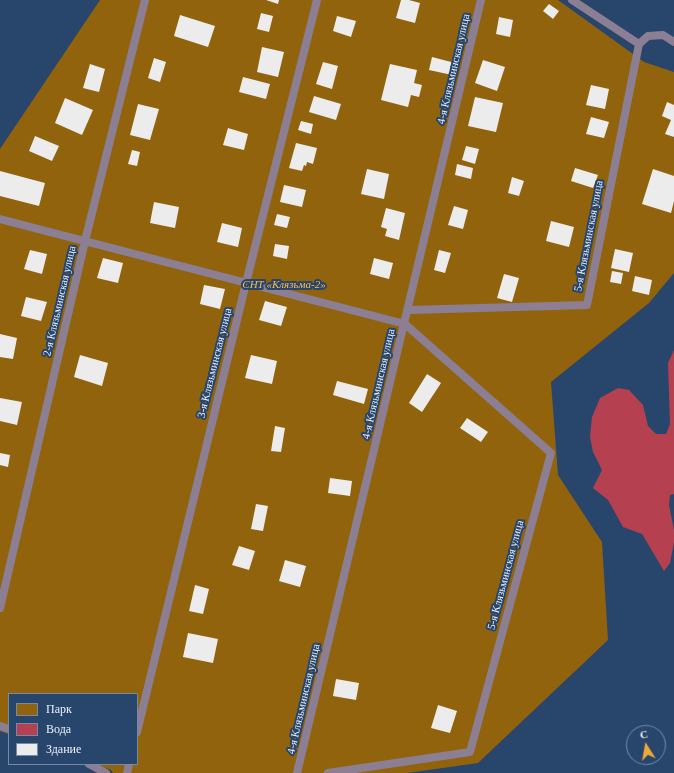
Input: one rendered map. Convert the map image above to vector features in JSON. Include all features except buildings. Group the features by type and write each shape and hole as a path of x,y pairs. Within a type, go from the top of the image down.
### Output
{"lane":[{"name":"2-я Клязьминская улица","path":"0,608 85,241 145,0"},
{"name":"3-я Клязьминская улица","path":"138,728 246,283 317,0"},
{"name":"4-я Клязьминская улица","path":"298,773 481,0"},
{"path":"572,0 639,44 648,36 663,35 674,42"},
{"name":"5-я Клязьминская улица","path":"408,310 587,305 639,44"},
{"path":"0,219 405,324"},
{"name":"5-я Клязьминская улица","path":"328,773 470,752 551,453 405,324"},
{"path":"91,765 106,773"}],"green space":[{"name":"СНТ «Клязьма-2»","path":"100,0 558,0 644,62 674,72 674,273 649,303 551,382 558,475 602,542 608,640 478,763 407,773 113,773 111,770 97,765 138,765 138,693 8,693 8,734 0,731 0,149"}],"water":[{"path":"674,350 674,494 670,495 669,505 674,530 674,542 670,563 664,571 642,534 623,527 608,500 593,488 602,470 593,452 590,437 592,417 600,398 618,388 629,390 643,405 648,426 656,434 666,434 670,424 668,363"}]}
